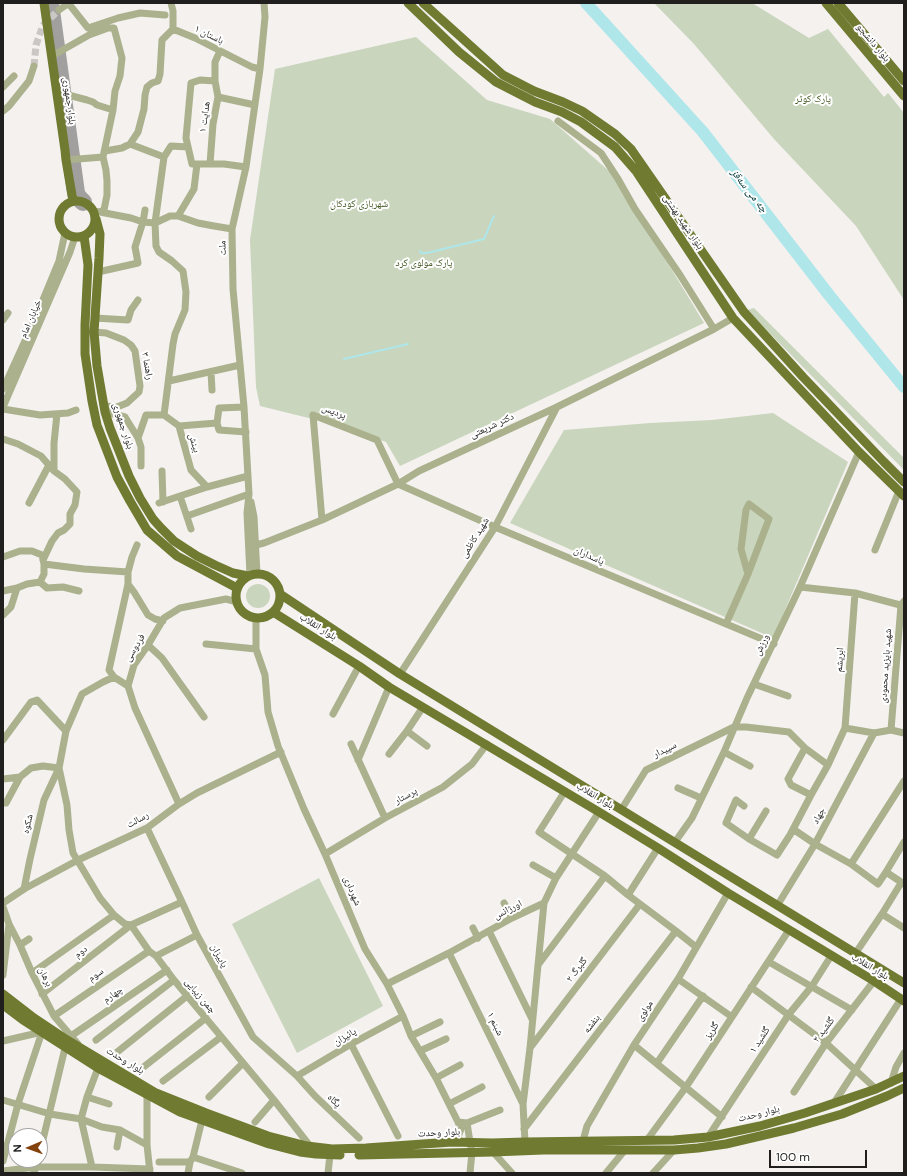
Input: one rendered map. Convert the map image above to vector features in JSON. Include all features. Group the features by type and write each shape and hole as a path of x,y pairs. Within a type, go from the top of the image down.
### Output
{"main road":[{"name":"بلوار جمهوری","path":"44,3 73,201"},
{"name":"بلوار شهید بهشتی","path":"408,3 459,52 496,82 535,102 562,112 581,122 615,147 636,171 733,318 859,452 902,494"},
{"name":"بلوار شهید بهشتی","path":"423,3 503,75 534,91 582,111 615,134 631,149 669,206 744,312 803,377 904,482"},
{"name":"بلوار دانشجو","path":"826,3 904,96"},
{"name":"بلوار دانشجو","path":"838,3 903,78"},
{"path":"73,201 87,204 96,214 95,225 92,230 88,234 79,237 70,236 65,233 60,224 60,215 63,208 73,201"},
{"name":"بلوار جمهوری","path":"96,214 100,234 94,332 97,366 110,428 129,476 145,506 161,528 174,541 197,556 227,570 252,575"},
{"path":"79,237 88,265 85,354 92,401 97,425 117,477 147,530 177,556 237,588"},
{"path":"733,318 744,312"},
{"path":"263,574 273,579 279,589 280,594 277,607 268,616 256,618 250,616 244,613 237,602 237,588 242,581 252,575 263,574"},
{"name":"بلوار انقلاب","path":"280,594 400,674 904,983"},
{"name":"بلوار انقلاب","path":"273,612 360,666 389,687 565,791 788,930 874,981 902,1000"},
{"path":"487,744 505,738"},
{"path":"806,941 818,943 823,934"},
{"name":"بلوار وحدت","path":"3,994 34,1018 156,1093 204,1117 269,1144 300,1152 330,1155 543,1150 674,1150 726,1144 794,1128 842,1114 904,1088"},
{"name":"بلوار وحدت","path":"3,1005 65,1048 98,1068 180,1112 204,1117 268,1136 310,1146 332,1149 452,1142 492,1144 525,1142 674,1140 708,1137 760,1126 805,1113 876,1089 904,1076"}],"street":[{"path":"59,10 69,3 88,28 118,18 140,13 165,16"},
{"path":"66,160 104,154 130,144 138,132 144,109 147,87 158,81 160,74 162,40 173,29 173,11 171,3"},
{"name":"ملت","path":"252,575 248,513 249,494 246,432 233,288 232,229 246,167 260,69 265,16 264,3"},
{"path":"52,56 89,35 108,28 114,28 122,58 120,76 115,91 113,110 104,154 107,195 104,210 96,214"},
{"name":"باستان ۱","path":"173,29 260,69"},
{"name":"هدایت ۱","path":"210,164 213,124 218,97 215,81 215,62 220,51"},
{"path":"3,111 9,106 29,81 34,66"},
{"path":"3,86 14,76"},
{"path":"178,216 194,189 194,164 186,138 191,83 200,80 215,81"},
{"path":"57,92 87,100 113,110"},
{"path":"218,97 255,104"},
{"path":"558,121 601,153 635,209 680,274 714,328"},
{"path":"130,144 164,157"},
{"path":"138,438 146,416 164,415 175,334 185,310 186,292 183,271 159,252 156,246 155,223 164,157 171,146 188,147"},
{"path":"194,164 224,164 246,167"},
{"path":"98,272 138,263 135,247 144,222 144,210"},
{"path":"96,214 131,218 144,222 155,223 170,216 178,216 203,224 232,229"},
{"path":"5,398 3,389 59,261 65,233"},
{"name":"خیابان امام","path":"3,408 5,398 70,252 79,237"},
{"path":"95,318 128,320 131,310 138,300"},
{"path":"3,320 8,313"},
{"name":"دکتر شریعتی","path":"256,545 322,520 398,484 419,471 557,407 733,318"},
{"name":"راهنما ۳","path":"94,332 106,333 124,340 131,345 135,351 140,386 139,392 127,403 117,407 105,409"},
{"path":"169,381 240,365"},
{"path":"211,372 212,390"},
{"path":"244,407 219,408 218,423 219,430 246,432"},
{"name":"شهید کاظمی","path":"400,674 494,527 557,407"},
{"path":"3,408 40,415 68,413 76,410"},
{"path":"105,409 125,417 138,438 141,448 140,466"},
{"path":"29,503 52,468 57,414"},
{"name":"بینش","path":"164,415 179,426 191,470 207,488"},
{"name":"پردیس","path":"322,520 313,415 377,440 398,484"},
{"path":"179,426 218,423"},
{"path":"3,439 18,444 41,456 77,492 75,505 70,514 70,524 58,533 52,541 44,562"},
{"name":"ورزش","path":"674,842 692,818 724,752 734,727 800,587 859,452"},
{"path":"162,471 161,502 248,476"},
{"name":"پاسداران","path":"398,484 494,527 774,644"},
{"path":"187,516 249,494"},
{"name":"ملت","path":"249,494 254,517 256,545 252,575"},
{"path":"874,550 902,494"},
{"path":"180,496 191,529"},
{"path":"726,624 748,574 769,519 749,504 746,510 741,549 748,574"},
{"path":"137,545 128,572 128,584 109,670 114,677 128,686 136,708 179,804"},
{"path":"3,557 20,551 32,551 42,555 44,562 44,574 40,582"},
{"path":"44,562 84,569 128,572"},
{"path":"3,591 40,582 47,588 63,587 79,591"},
{"path":"128,584 148,615 163,621"},
{"path":"800,587 855,594 903,604"},
{"path":"3,614 12,607 17,588"},
{"name":"ابریشم","path":"845,728 855,594"},
{"name":"فردوسی","path":"128,686 134,666 164,618 180,608 226,599 237,602"},
{"name":"شهید بایزید محمودی","path":"891,730 903,604"},
{"name":"شهرداری","path":"256,618 256,648 265,675 268,712 281,752 304,809 325,854 365,949 387,984 411,1036 436,1078 458,1122"},
{"path":"206,644 256,648"},
{"path":"148,645 162,658 204,717"},
{"path":"333,714 360,666"},
{"path":"3,803 6,803 20,777 31,768 43,766 59,768 66,731 82,694 114,677"},
{"path":"754,684 788,696"},
{"path":"358,760 389,687"},
{"path":"3,740 31,702 37,700 66,731"},
{"path":"389,754 423,707"},
{"path":"734,727 789,732 805,748 828,765"},
{"name":"سپیدار","path":"622,810 646,770 734,727"},
{"path":"744,806 736,800 726,823 777,855 828,765 845,728 874,733 891,730 904,733"},
{"path":"407,731 428,746"},
{"name":"جهاد","path":"777,906 815,844 874,733"},
{"path":"351,744 385,818"},
{"name":"پرستار","path":"325,854 385,818 443,787 472,764 487,744"},
{"path":"805,748 788,778 791,785 811,795"},
{"name":"رسالت","path":"3,903 24,889 78,860 146,828 197,793 281,752"},
{"path":"724,752 750,766"},
{"name":"چمن زیبایی","path":"59,768 67,806 73,854 100,898 114,915 125,924 132,925 150,951 156,956 310,1146"},
{"name":"شکوه","path":"24,889 44,800 59,768"},
{"path":"3,779 20,777"},
{"path":"851,864 904,781"},
{"path":"678,788 701,798"},
{"path":"565,791 539,832 605,876 696,947"},
{"path":"749,838 766,811"},
{"path":"525,1142 523,1104 533,1020 544,903 556,878 599,812"},
{"name":"پاییزان","path":"146,828 197,935 253,1037 297,1076"},
{"path":"793,829 815,844 851,864 878,884 904,842"},
{"path":"628,895 658,848"},
{"path":"533,865 556,878"},
{"path":"855,954 902,884 886,872"},
{"path":"538,965 605,876"},
{"name":"مولوی","path":"583,1141 587,1126 634,1044 678,979 728,893"},
{"name":"دوم","path":"42,994 132,925 182,902"},
{"path":"504,903 512,918"},
{"name":"اورژانس","path":"387,984 478,938 512,918 544,903"},
{"name":"گلبرگ ۲","path":"530,1048 640,904"},
{"name":"برهان","path":"3,907 8,924 20,945 42,994 54,1016 82,1048"},
{"path":"882,914 904,928"},
{"path":"32,973 114,915"},
{"path":"3,975 8,924"},
{"path":"473,928 478,938"},
{"name":"گلریز","path":"647,1140 686,1087 769,962 788,930"},
{"path":"489,931 533,1020"},
{"name":"بنفشه","path":"524,1128 676,931"},
{"path":"156,956 197,935"},
{"path":"20,945 29,939"},
{"name":"سوم","path":"54,1016 150,951"},
{"name":"شبنم ۱","path":"449,953 523,1104"},
{"name":"گلشید ۱","path":"708,1137 789,1014 812,986 831,956"},
{"path":"769,962 852,1010"},
{"name":"چهارم","path":"71,1036 167,970"},
{"path":"678,979 732,1018"},
{"path":"96,1040 174,980"},
{"name":"گلشید ۲","path":"794,1092 826,1043 874,981"},
{"path":"751,988 789,1014 826,1043 876,1089"},
{"path":"116,1053 187,996"},
{"path":"657,1063 703,996"},
{"path":"833,1104 836,1102 855,1070 902,1000"},
{"name":"پائیزان","path":"297,1076 350,1044 403,1016"},
{"path":"140,1069 206,1018"},
{"path":"411,1036 440,1022"},
{"path":"3,1041 42,1032"},
{"path":"3,1161 18,1104 42,1032"},
{"path":"163,1081 221,1037"},
{"path":"420,1051 446,1039"},
{"path":"350,1044 398,1136"},
{"path":"634,1044 722,1117"},
{"path":"46,1128 65,1048"},
{"path":"891,1083 896,1068 904,1054"},
{"path":"209,1097 243,1063"},
{"path":"436,1078 460,1065"},
{"path":"92,1167 81,1119 87,1097 98,1068"},
{"name":"پگاه","path":"297,1076 358,1138"},
{"path":"449,1104 482,1087"},
{"path":"48,1167 92,1167 150,1171 147,1145 147,1095"},
{"path":"87,1097 109,1104"},
{"path":"3,1100 50,1114 81,1119 102,1127 120,1130 147,1145"},
{"path":"255,1122 274,1100"},
{"path":"452,1142 458,1137 461,1129 458,1122 467,1123 500,1110"},
{"path":"188,1173 204,1117"},
{"path":"467,1123 472,1152 470,1173"},
{"path":"117,1147 120,1130"},
{"path":"606,1173 625,1150"},
{"path":"653,1173 674,1150"},
{"path":"493,1152 512,1173"},
{"path":"328,1173 330,1155"},
{"path":"159,1162 191,1160 242,1173"},
{"path":"86,1173 92,1167"},
{"path":"3,1171 28,1168"}],"green space":[{"name":"پارک کوثر","path":"654,3 752,3 809,38 828,29 884,97 888,93 904,113 904,300 856,226 774,139 694,44"},
{"name":"پارک مولوی کرد","path":"416,37 487,100 550,119 618,179 704,323 400,466 386,442 337,425 260,406 256,387 250,240 275,69"},
{"path":"754,308 904,458 904,470 747,310"},
{"path":"773,413 848,462 773,638 510,523 564,430 712,420"},
{"path":"258,584 266,588 270,596 266,604 258,608 250,604 246,596 250,588"},
{"path":"319,878 383,1006 297,1053 232,924"}],"waterway":[{"name":"چە می سەقز","path":"586,3 703,132 829,295 904,387"},
{"path":"420,251 421,253 427,253 484,239 494,216"},
{"path":"344,359 408,344"}],"taxiway":[{"path":"50,3 76,193 83,202"}],"tunnel":[{"path":"34,66 36,45 42,28 44,24 59,10"}],"park label":[{"name":"شهربازی کودکان","path":"359,204"}]}
